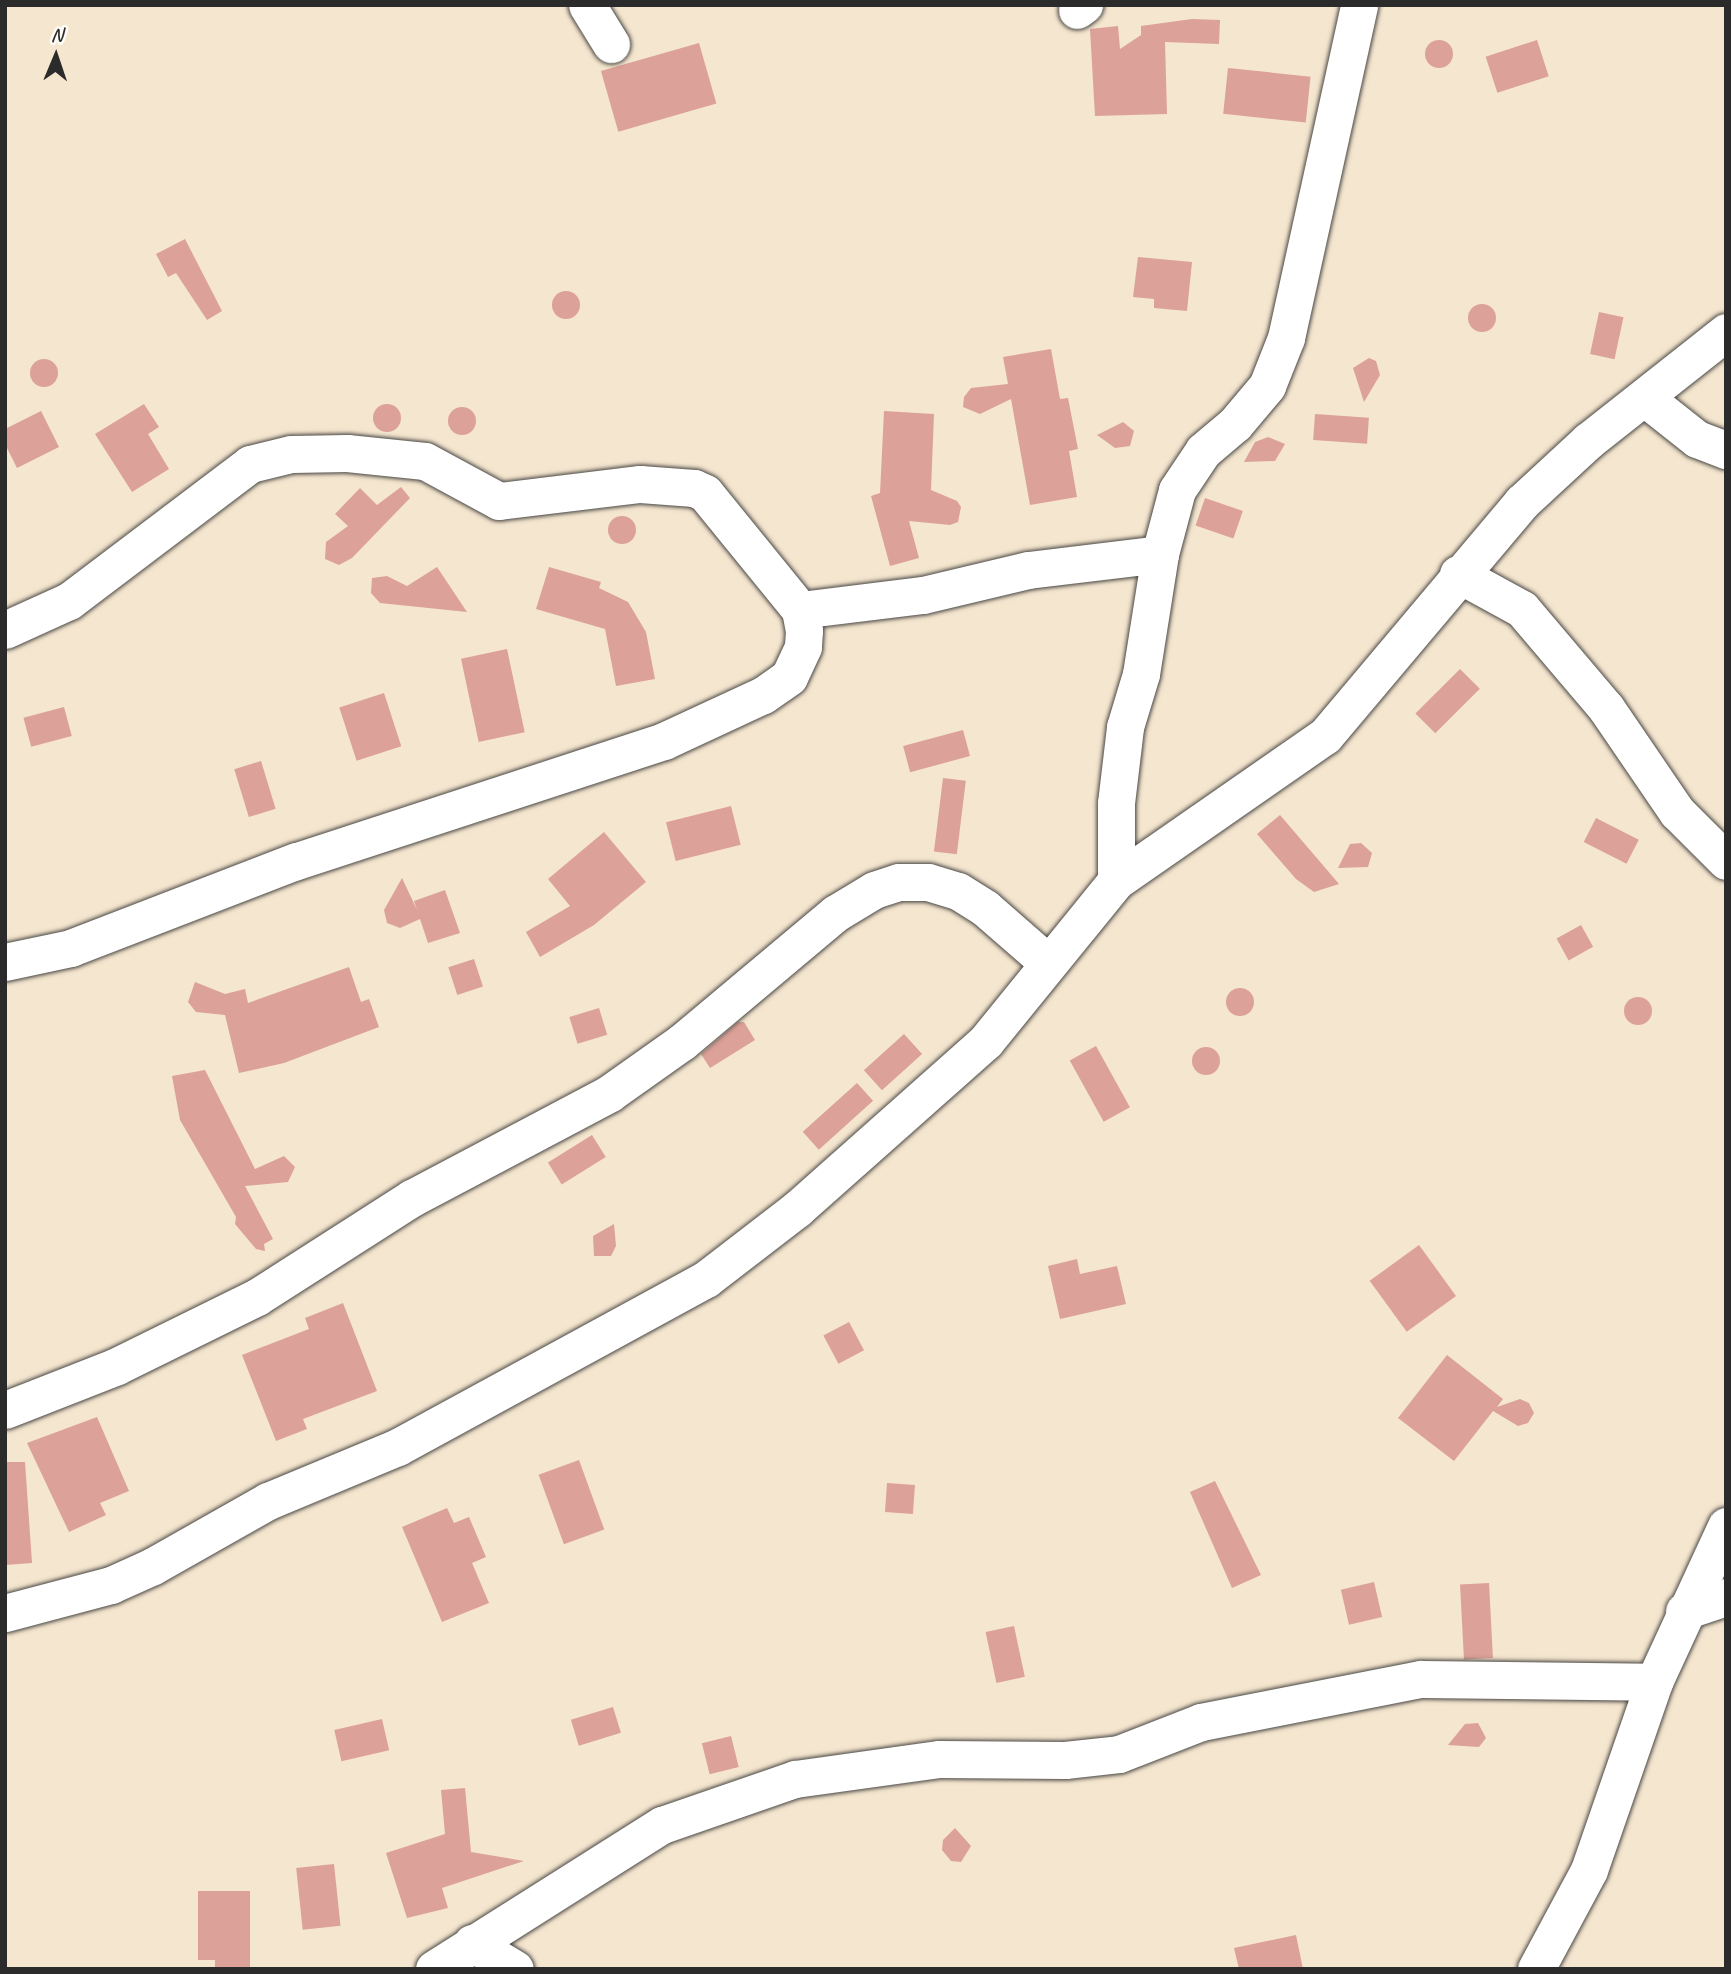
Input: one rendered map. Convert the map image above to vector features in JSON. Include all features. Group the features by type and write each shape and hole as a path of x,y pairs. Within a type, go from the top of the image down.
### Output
{"street":[{"path":"587,5 611,44"},
{"path":"1116,881 1116,803 1125,727 1141,674 1160,554 1177,490 1203,451 1235,424 1267,386 1286,338 1359,5"},
{"path":"5,1613 111,1585 153,1566 268,1501 398,1447 706,1279 797,1209 986,1041 1047,962 1116,881 1325,736 1458,574 1532,493 1588,441 1646,398 1726,332"},
{"path":"1646,398 1697,439 1726,450"},
{"path":"5,630 69,601 250,464 291,454 347,453 425,461 499,501 640,484 694,488 705,493 800,610 803,647 789,677 764,695 664,741 296,861 71,948 5,962"},
{"path":"800,610 923,595 1028,570 1160,554"},
{"path":"1458,574 1522,609 1606,708 1677,812 1726,861"},
{"path":"5,1410 117,1366 257,1297 412,1198 610,1093 682,1042 836,913 874,890 899,882 928,882 958,891 985,908 1047,962"},
{"path":"1536,1969 1589,1870 1654,1682 1684,1611 1726,1526"},
{"path":"1684,1611 1726,1597"},
{"path":"434,1969 662,1825 795,1779 940,1759 1065,1760 1119,1754 1235,1713 1421,1679 1654,1682"},
{"path":"472,1943 515,1969"}],"building":[{"path":"1192,19 1220,20 1219,44 1165,42 1167,114 1095,116 1090,29 1118,26 1120,49 1141,35 1141,26"},
{"path":"1439,40 1449,44 1453,54 1449,64 1439,68 1429,64 1425,54 1429,44"},
{"path":"1537,40 1549,76 1497,93 1486,57"},
{"path":"699,43 716,104 618,132 601,71"},
{"path":"1228,68 1311,77 1306,122 1223,114"},
{"path":"185,239 222,311 207,320 176,273 168,277 156,254"},
{"path":"1138,257 1192,262 1187,311 1154,308 1154,299 1133,297"},
{"path":"566,291 576,295 580,305 576,315 566,319 556,315 552,305 556,295"},
{"path":"1482,304 1492,308 1496,318 1492,328 1482,332 1472,328 1468,318 1472,308"},
{"path":"1599,312 1623,317 1615,359 1590,354"},
{"path":"1051,349 1060,399 1068,398 1078,449 1069,451 1077,497 1030,505 1011,399 980,414 963,407 964,397 971,388 1008,384 1003,357"},
{"path":"1369,358 1376,361 1380,375 1364,402 1353,368"},
{"path":"44,359 54,363 58,373 54,383 44,387 34,383 30,373 34,363"},
{"path":"144,404 159,427 148,434 169,469 132,492 95,434"},
{"path":"387,404 397,408 401,418 397,428 387,432 377,428 373,418 377,408"},
{"path":"462,407 472,411 476,421 472,431 462,435 452,431 448,421 452,411"},
{"path":"41,411 59,447 17,468 5,444 5,429"},
{"path":"884,411 934,414 931,490 957,501 961,507 958,522 950,525 909,521 919,558 890,566 871,496 880,493"},
{"path":"1315,414 1369,418 1367,444 1313,440"},
{"path":"1123,422 1134,431 1130,446 1115,448 1097,435"},
{"path":"1268,437 1285,444 1275,461 1244,462 1255,442"},
{"path":"401,487 410,498 352,558 339,565 325,559 326,542 348,526 335,514 360,488 377,505"},
{"path":"1205,498 1243,511 1233,538 1196,525"},
{"path":"622,516 632,520 636,530 632,540 622,544 612,540 608,530 612,520"},
{"path":"437,567 467,612 380,603 371,593 372,578 387,576 407,586"},
{"path":"549,567 601,582 599,588 628,602 646,632 655,679 616,686 605,629 536,609"},
{"path":"507,649 525,732 479,742 461,659"},
{"path":"1460,669 1480,689 1435,733 1415,714"},
{"path":"384,693 401,746 357,761 339,708"},
{"path":"64,707 72,736 31,747 23,718"},
{"path":"963,730 970,756 910,772 903,746"},
{"path":"261,761 276,809 249,817 234,769"},
{"path":"943,778 966,781 957,854 934,851"},
{"path":"731,806 741,845 676,861 666,822"},
{"path":"1280,815 1339,884 1314,892 1296,879 1257,834"},
{"path":"1596,818 1639,840 1627,864 1584,842"},
{"path":"604,832 646,882 594,925 540,957 526,932 570,906 548,879"},
{"path":"1361,843 1372,853 1368,867 1338,868 1350,844"},
{"path":"402,878 417,910 414,901 445,890 460,933 428,943 420,919 400,928 387,923 384,910"},
{"path":"1581,925 1593,947 1569,960 1557,939"},
{"path":"474,959 483,987 457,995 448,967"},
{"path":"349,967 361,1002 369,999 379,1027 284,1063 239,1073 225,1015 196,1012 188,1002 195,982 225,994 245,989 248,1003"},
{"path":"1240,988 1250,992 1254,1002 1250,1012 1240,1016 1230,1012 1226,1002 1230,992"},
{"path":"1638,997 1648,1001 1652,1011 1648,1021 1638,1025 1628,1021 1624,1011 1628,1001"},
{"path":"599,1008 607,1035 578,1044 569,1017"},
{"path":"738,1022 744,1022 755,1040 710,1068 701,1054"},
{"path":"904,1034 922,1054 882,1090 864,1070"},
{"path":"1096,1046 1130,1107 1104,1122 1070,1061"},
{"path":"1206,1047 1216,1051 1220,1061 1216,1071 1206,1075 1196,1071 1192,1061 1196,1051"},
{"path":"205,1070 255,1169 284,1156 295,1167 288,1182 245,1186 273,1239 264,1244 265,1251 256,1249 235,1224 236,1217 180,1120 172,1076"},
{"path":"857,1083 873,1101 819,1150 803,1132"},
{"path":"592,1135 606,1157 562,1185 548,1163"},
{"path":"614,1224 616,1246 611,1256 594,1256 593,1236"},
{"path":"1419,1245 1456,1296 1407,1332 1370,1281"},
{"path":"1077,1259 1080,1274 1117,1266 1126,1304 1060,1319 1048,1266"},
{"path":"343,1303 377,1391 303,1419 307,1429 276,1441 242,1355 309,1329 305,1318"},
{"path":"849,1322 864,1350 838,1364 823,1336"},
{"path":"1447,1355 1503,1399 1497,1407 1520,1399 1529,1403 1534,1413 1528,1423 1518,1426 1493,1411 1454,1461 1398,1418"},
{"path":"97,1417 129,1491 100,1503 106,1515 69,1532 27,1443"},
{"path":"579,1460 604,1530 564,1544 539,1475"},
{"path":"5,1462 25,1462 32,1563 5,1565"},
{"path":"1215,1481 1261,1575 1232,1588 1190,1492"},
{"path":"887,1483 915,1485 913,1514 885,1512"},
{"path":"447,1508 454,1523 469,1517 486,1557 472,1563 489,1603 442,1622 402,1527"},
{"path":"1374,1582 1382,1617 1349,1625 1341,1590"},
{"path":"1489,1583 1493,1658 1464,1659 1460,1585"},
{"path":"1014,1626 1025,1677 996,1683 986,1632"},
{"path":"613,1707 621,1733 579,1746 571,1720"},
{"path":"382,1719 389,1750 341,1761 334,1730"},
{"path":"1478,1723 1486,1738 1479,1747 1448,1745 1465,1724"},
{"path":"731,1736 739,1767 710,1774 702,1743"},
{"path":"465,1788 471,1852 524,1861 442,1888 448,1908 407,1918 386,1853 445,1834 441,1790"},
{"path":"955,1828 971,1846 961,1862 951,1861 942,1850 943,1840"},
{"path":"334,1864 340,1926 303,1930 296,1868"},
{"path":"198,1891 250,1891 250,1969 215,1969 215,1960 198,1960"},
{"path":"1296,1935 1303,1969 1239,1969 1234,1948"}]}
